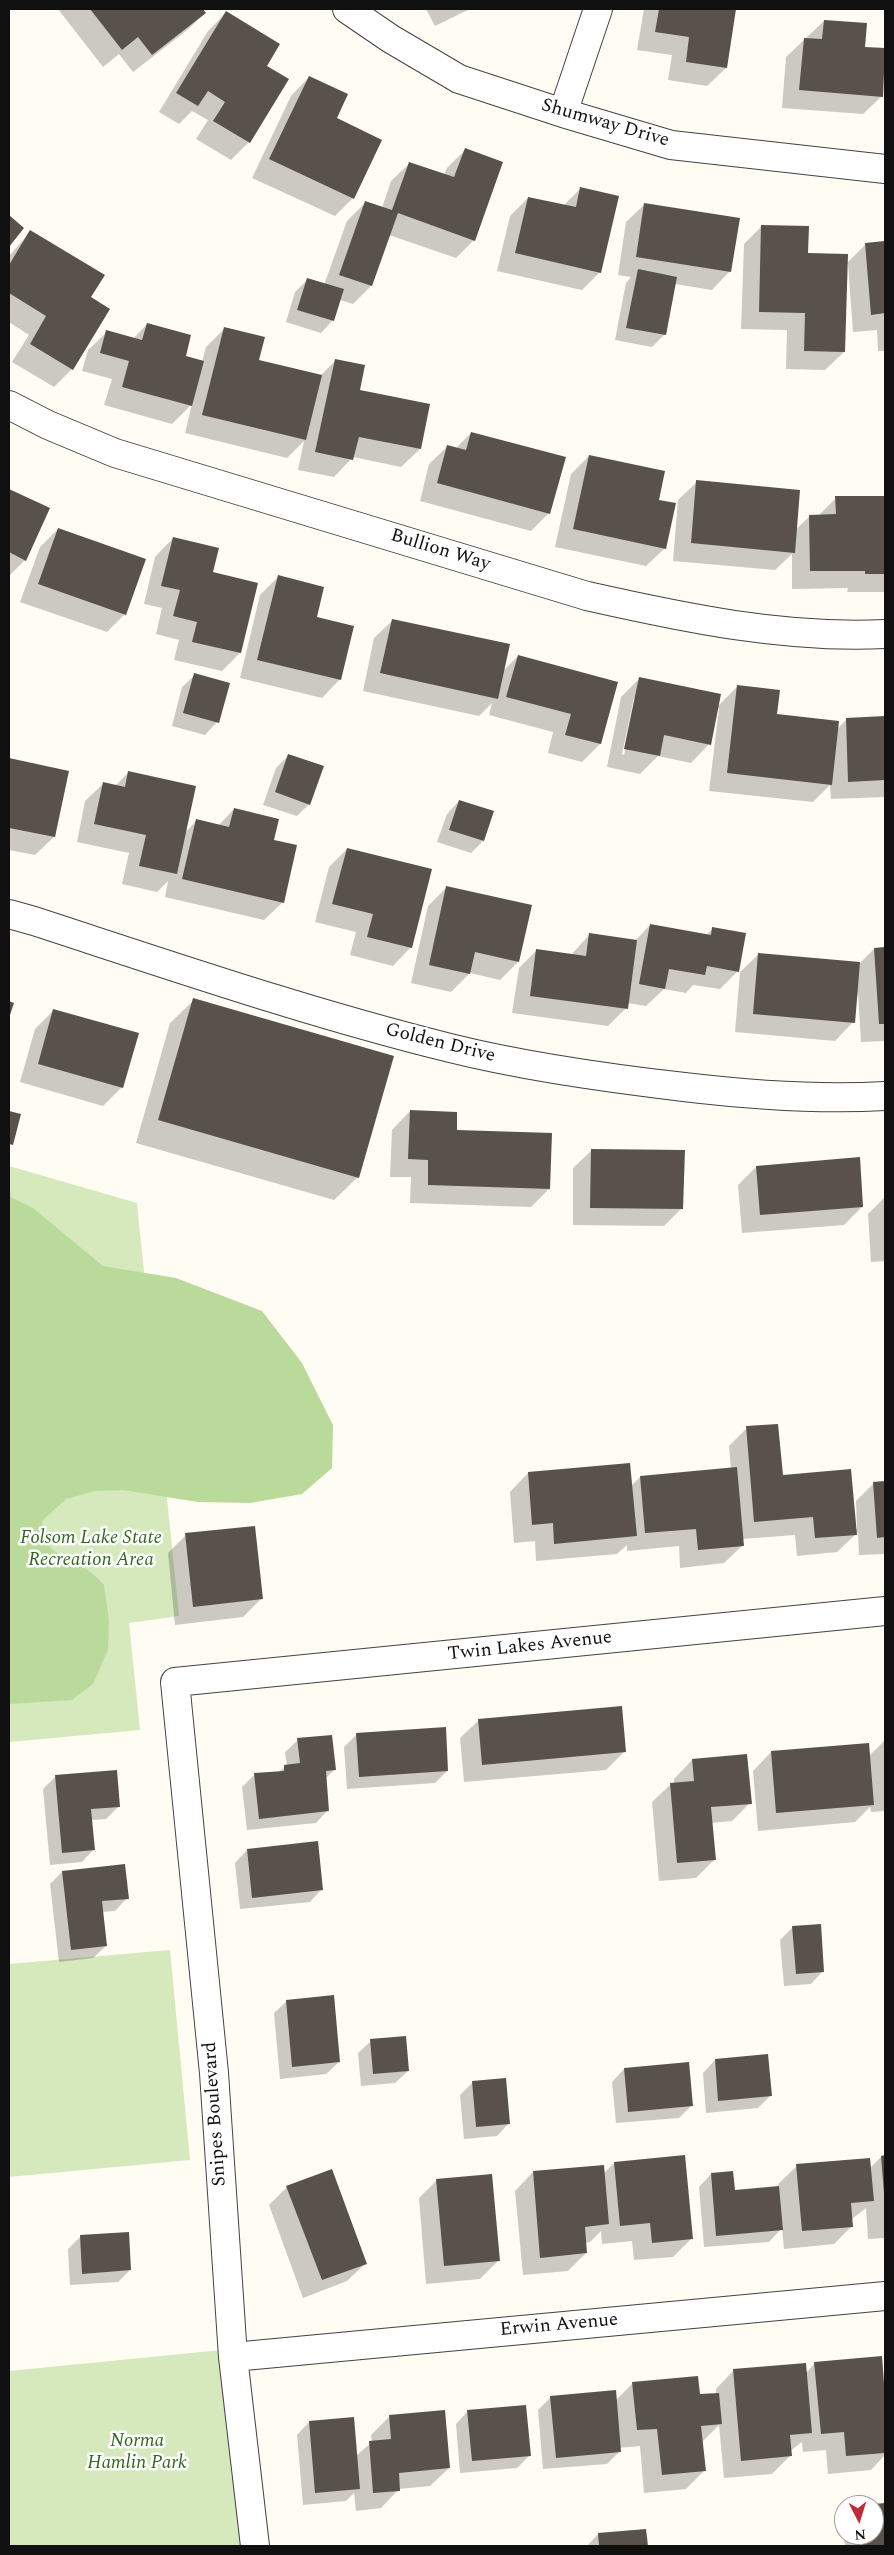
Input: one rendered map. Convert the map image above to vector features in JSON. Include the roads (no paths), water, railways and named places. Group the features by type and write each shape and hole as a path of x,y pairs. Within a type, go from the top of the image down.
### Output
{"street":[{"name":"Shumway Drive","path":"347,9 391,39 460,79 563,113 671,145 885,169"},
{"path":"563,113 598,9"},
{"name":"Bullion Way","path":"9,405 48,425 115,453 587,596 731,625 804,632 885,634"},
{"name":"Golden Drive","path":"9,914 265,996 451,1049 542,1067 635,1082 718,1091 830,1099 885,1096"},
{"name":"Twin Lakes Avenue","path":"175,1682 885,1611"},
{"name":"Snipes Boulevard","path":"175,1682 214,2074 233,2357 255,2546"},
{"name":"Erwin Avenue","path":"233,2357 885,2296"}],"park label":[{"name":"Folsom Lake State Recreation Area","path":"91,1550"},
{"name":"Norma Hamlin Park","path":"137,2453"}]}
